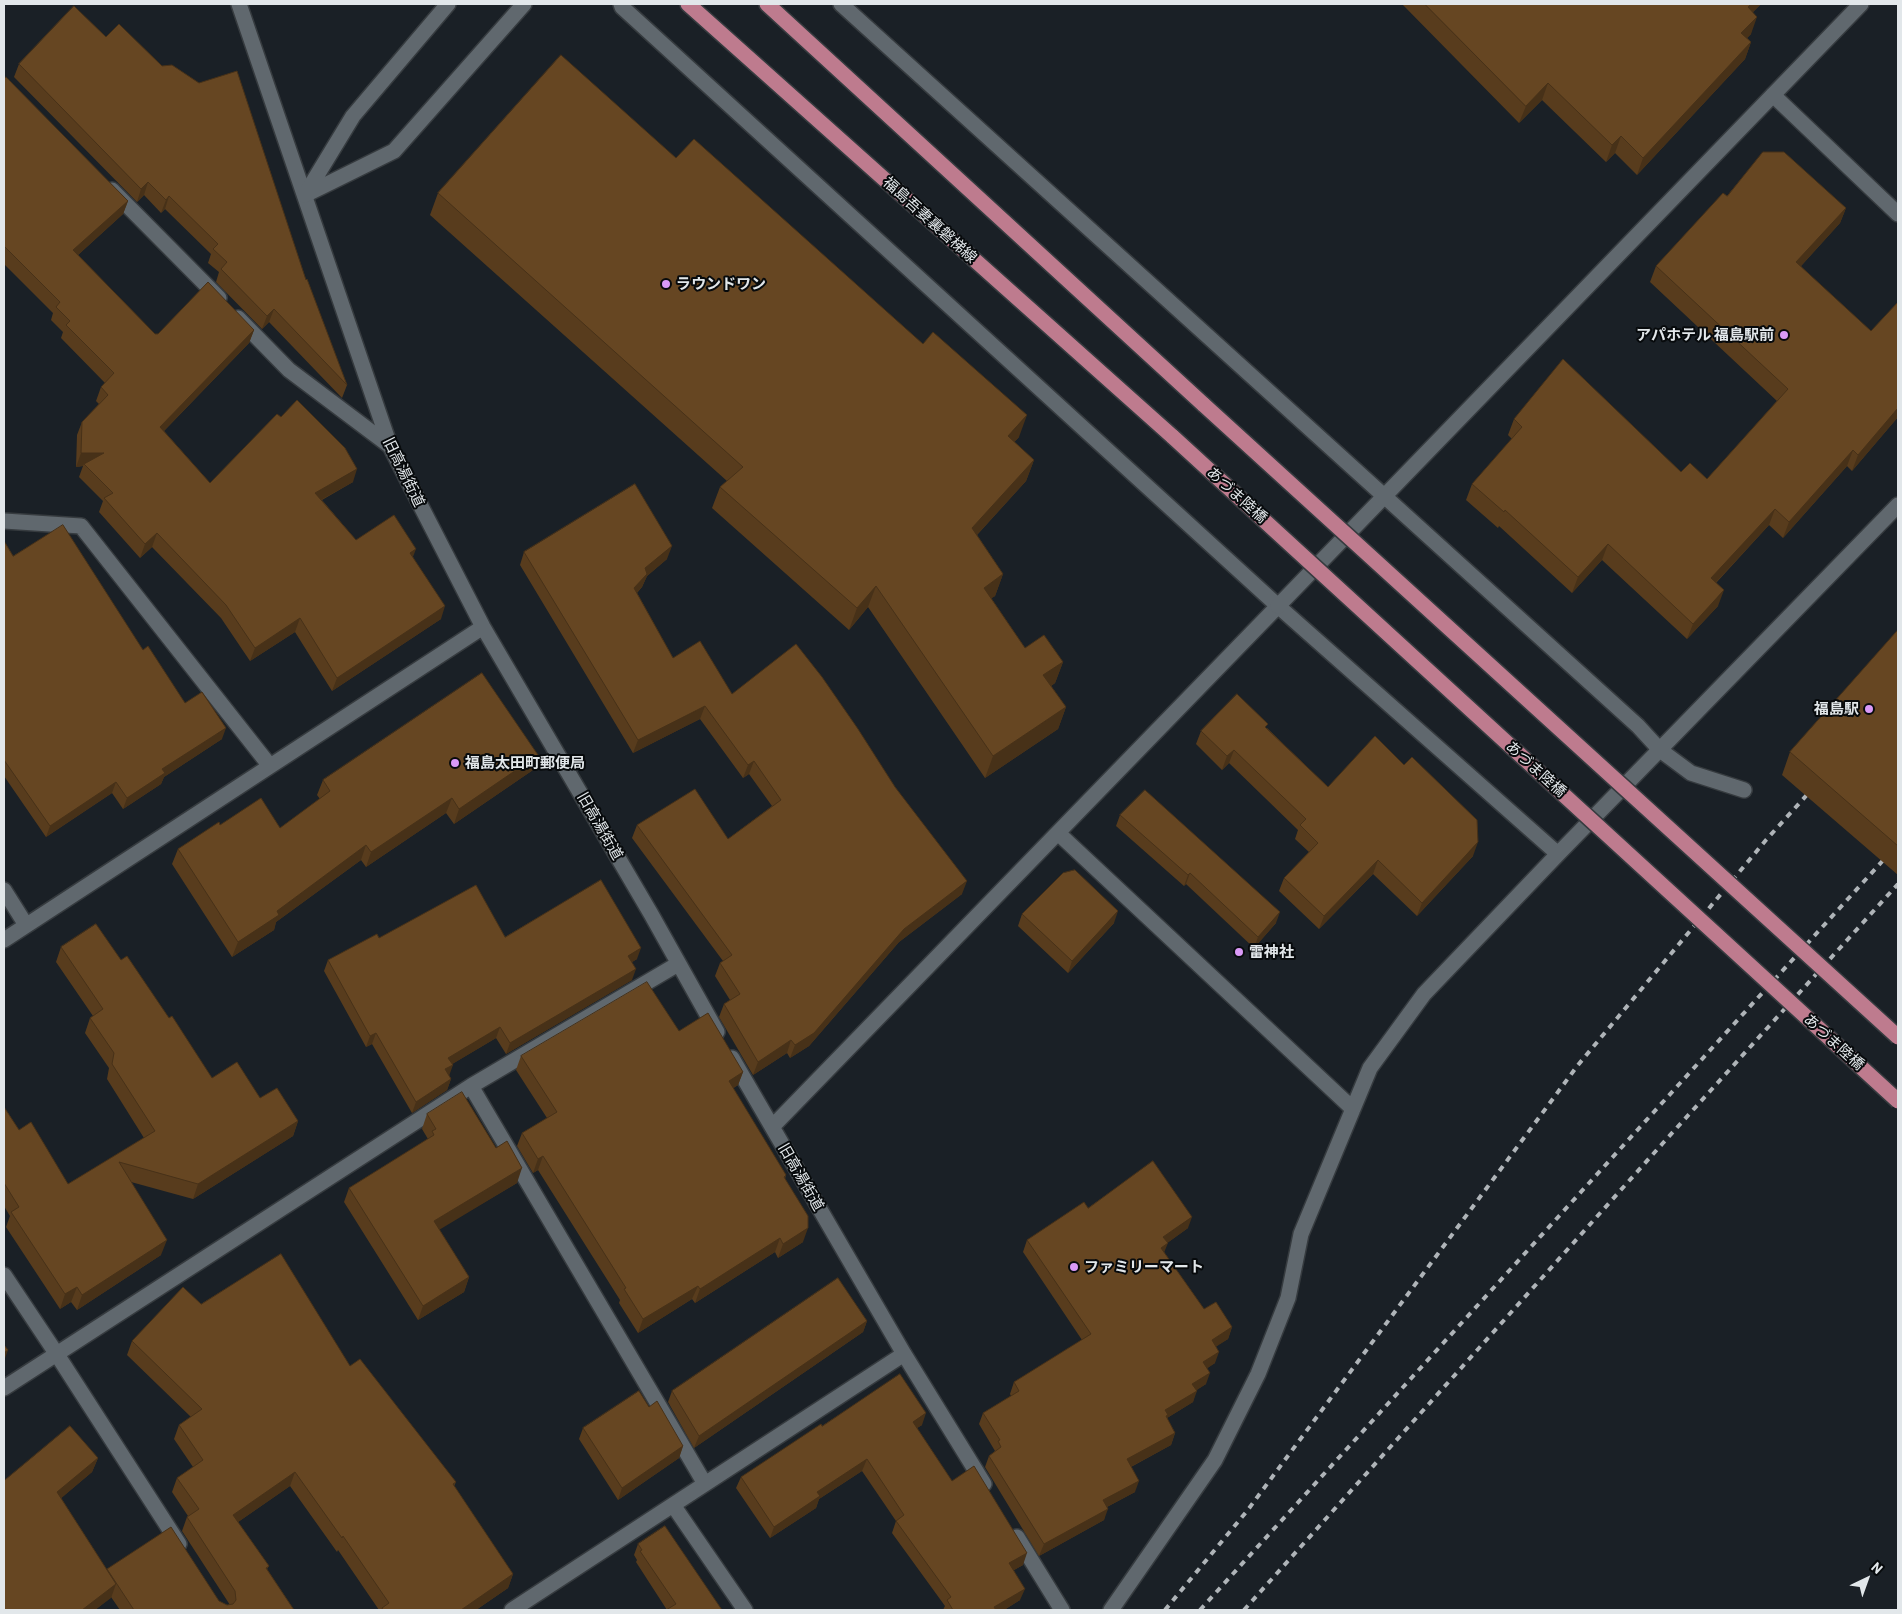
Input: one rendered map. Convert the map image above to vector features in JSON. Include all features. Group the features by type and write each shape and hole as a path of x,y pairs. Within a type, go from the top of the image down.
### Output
{"main road":[{"name":"福島吾妻裏磐梯線","path":"688,4 1173,437"},
{"path":"767,4 1204,406 1898,1037"},
{"name":"あづま陸橋","path":"1173,437 1898,1101"}],"street":[{"name":"旧高湯街道","path":"239,4 390,446 484,627 904,1354 991,1494"},
{"path":"304,196 353,116 448,4"},
{"path":"304,196 394,151 524,4"},
{"path":"621,4 629,14 1278,606 1558,854"},
{"path":"841,4 1638,726 1660,750 1691,772 1744,790"},
{"path":"772,1127 1384,497 1483,392 1591,284 1860,4"},
{"path":"1773,95 1898,214"},
{"path":"101,179 289,370 390,446"},
{"path":"1111,1610 1215,1460 1258,1374 1288,1298 1301,1234 1370,1068 1424,994 1898,505"},
{"path":"4,521 81,526 270,766"},
{"path":"4,940 484,627"},
{"path":"1058,834 1353,1109"},
{"path":"4,890 26,925"},
{"path":"4,1388 471,1086 678,964"},
{"path":"471,1086 706,1484"},
{"path":"4,1276 185,1552"},
{"path":"512,1610 904,1354"},
{"path":"673,1505 745,1610"},
{"path":"1011,1528 1062,1610"}],"building":[{"path":"1425,4 1751,4 1748,7 1757,17 1741,33 1751,42 1643,158 1621,136 1612,145 1548,83 1526,106"},
{"path":"74,6 106,37 119,24 162,66 172,65 199,83 237,71 306,280 347,385 274,309 267,316 221,269 227,262 213,249 218,244 169,196 166,200 148,182 141,189 19,64"},
{"name":"ラウンドワン","path":"561,55 676,158 694,139 923,344 933,332 1027,415 1008,436 1034,460 972,528 1003,574 984,588 1025,648 1044,635 1063,662 1043,675 1066,707 993,756 876,586 857,608 720,487 743,467 438,193"},
{"path":"6,77 128,201 73,250 155,334 158,334 208,282 254,330 160,427 210,483 277,414 281,417 297,400 345,448 357,469 315,493 356,540 394,515 416,549 410,553 445,606 337,678 300,618 255,648 226,605 157,533 145,544 104,498 113,493 84,464 104,453 81,453 82,422 108,395 101,387 114,373 66,325 70,321 56,307 60,302 4,246 4,79"},
{"path":"1763,152 1784,152 1846,208 1796,262 1871,331 1898,302 1898,408 1858,455 1853,450 1789,522 1775,509 1711,578 1724,590 1693,624 1608,544 1578,577 1505,510 1504,512 1472,484 1522,427 1514,419 1563,359 1681,472 1690,463 1707,479 1788,389 1656,266 1723,193 1727,196"},
{"path":"635,484 672,546 645,568 647,574 634,588 673,658 700,641 732,694 796,644 822,677 858,729 895,787 967,881 904,929 814,1033 795,1045 791,1040 758,1062 724,1004 740,994 720,963 732,955 637,825 695,789 728,839 781,800 754,761 748,765 705,706 638,740 524,552"},
{"path":"63,525 143,650 148,646 185,703 202,692 226,728 162,769 165,773 127,798 116,782 50,826 4,760 4,541 13,556"},
{"name":"福島駅","path":"1898,630 1898,846 1790,752"},
{"path":"482,673 538,755 459,809 452,798 371,852 366,845 277,911 279,915 238,942 178,849 219,822 220,825 261,798 280,828 330,791 323,780"},
{"path":"1237,694 1268,724 1265,727 1328,787 1375,736 1404,765 1412,757 1477,820 1478,842 1422,903 1378,860 1324,916 1284,878 1318,843 1300,825 1306,819 1234,750 1227,756 1201,731"},
{"path":"1145,790 1280,912 1258,937 1190,873 1188,875 1120,815"},
{"path":"1075,870 1118,911 1072,961 1022,914 1063,873"},
{"path":"601,880 641,948 628,956 636,969 510,1043 500,1027 448,1058 453,1065 445,1069 451,1079 416,1102 376,1033 370,1036 328,960 377,934 379,938 476,885 505,937"},
{"path":"96,924 121,960 127,956 169,1018 172,1016 212,1078 237,1062 260,1098 277,1088 298,1121 198,1184 119,1162 167,1240 82,1295 77,1287 65,1294 11,1212 19,1207 4,1183 4,1107 19,1130 31,1122 68,1184 155,1131 112,1064 114,1053 90,1018 103,1009 61,947"},
{"path":"647,982 679,1031 708,1013 743,1072 729,1081 786,1175 784,1177 808,1216 808,1228 783,1244 780,1238 700,1289 698,1286 643,1319 624,1289 626,1288 543,1156 538,1159 522,1133 557,1112 521,1056"},
{"path":"462,1092 496,1148 507,1141 522,1168 434,1221 469,1277 423,1306 349,1188 434,1135 432,1131 436,1129 427,1114"},
{"path":"1153,1161 1192,1217 1163,1237 1168,1243 1161,1248 1204,1309 1216,1302 1232,1327 1212,1340 1219,1352 1203,1362 1210,1373 1192,1384 1197,1391 1165,1410 1175,1433 1127,1459 1139,1481 1103,1500 1108,1509 1044,1544 989,1456 1001,1447 998,1441 1000,1440 983,1413 1019,1391 1014,1382 1091,1334 1027,1240 1084,1202 1088,1208"},
{"path":"281,1254 350,1366 360,1359 456,1482 453,1484 513,1574 461,1610 383,1610 382,1608 389,1603 343,1536 342,1538 295,1472 233,1515 269,1566 266,1568 294,1610 134,1610 107,1569 171,1527 219,1601 227,1605 233,1604 236,1600 235,1591 187,1517 199,1509 177,1478 203,1460 179,1425 202,1409 132,1341 183,1287 201,1304"},
{"path":"838,1278 867,1321 699,1436 672,1391"},
{"path":"4,1345 8,1350 4,1353"},
{"path":"900,1374 926,1413 913,1422 952,1481 974,1466 1027,1553 1009,1563 1025,1589 994,1607 996,1610 953,1610 947,1600 951,1597 896,1521 904,1515 867,1459 817,1492 820,1496 774,1527 741,1477"},
{"path":"639,1391 649,1407 657,1401 683,1446 622,1488 583,1428"},
{"path":"70,1426 98,1458 57,1492 116,1584 82,1610 4,1610 4,1481"},
{"path":"665,1526 722,1610 666,1610 676,1604 640,1551 642,1550 638,1544"}],"railway":[{"path":"1165,1610 1247,1511 1578,1065 1766,840 1815,786"},
{"path":"1200,1610 1898,844"},
{"path":"1244,1610 1898,884"}],"place":[{"name":"ラウンドワン","path":"666,284"},
{"name":"アパホテル 福島駅前","path":"1784,335"},
{"name":"福島駅","path":"1869,709"},
{"name":"福島太田町郵便局","path":"455,763"},
{"name":"雷神社","path":"1239,952"},
{"name":"ファミリーマート","path":"1074,1267"}]}
